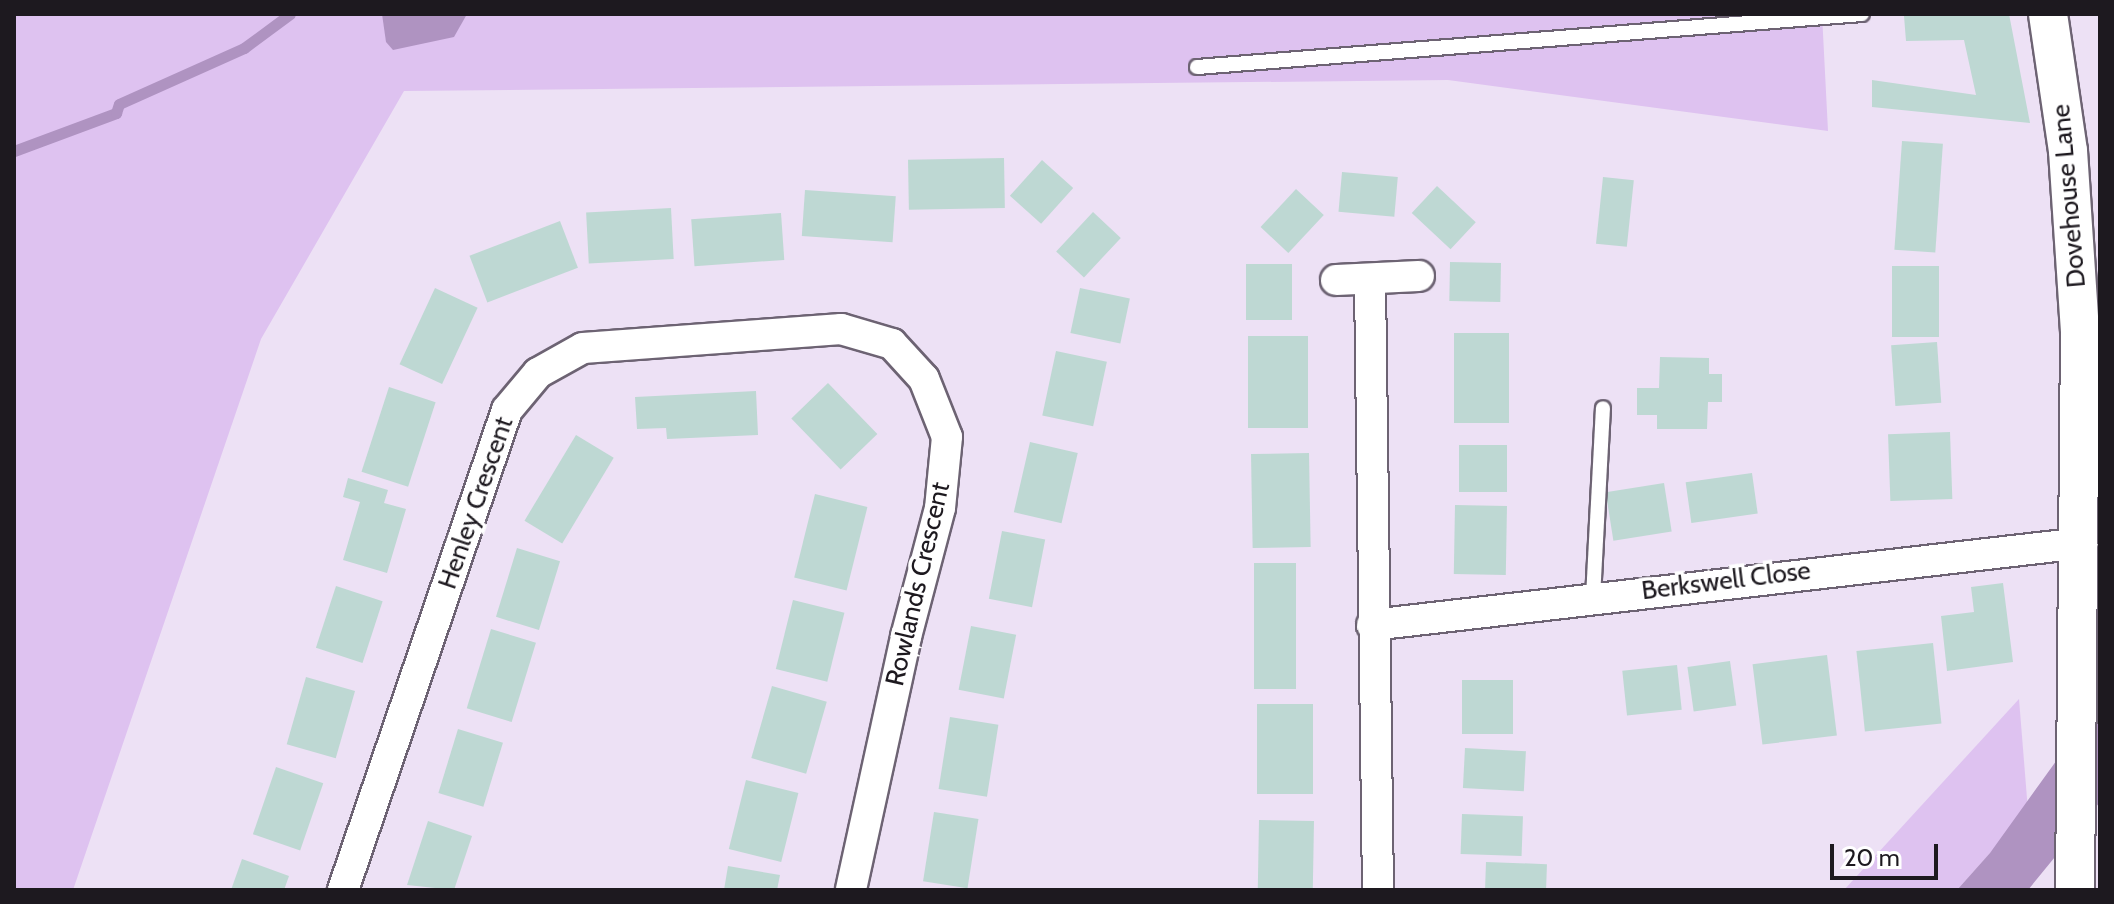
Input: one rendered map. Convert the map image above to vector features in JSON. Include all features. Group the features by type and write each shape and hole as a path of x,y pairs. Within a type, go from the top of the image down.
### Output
{"street":[{"name":"Dovehouse Lane","path":"2048,14 2068,151 2082,543 2090,620 2079,741 2076,878"},
{"path":"1336,280 1370,281 1419,276"},
{"path":"1370,281 1372,625 1378,890"},
{"name":"Henley Crescent","path":"343,890 507,410 538,373 583,348 841,329"},
{"name":"Rowlands Crescent","path":"841,329 892,344 924,379 947,437 940,508 906,637 851,890"},
{"name":"Berkswell Close","path":"1372,625 2082,543"}],"lane":[{"path":"1197,67 1862,14"},
{"path":"1593,598 1603,408"}],"shaded area":[{"path":"14,14 1822,14 1828,131 1448,80 404,91 261,339 73,890 14,890"},
{"path":"382,14 467,14 454,37 393,50 386,42"},
{"path":"2019,699 2028,811 1957,890 1844,890"},
{"path":"2100,700 2100,802 2028,890 1957,890 1990,853"}],"building":[{"path":"2009,14 2030,123 1872,107 1872,80 1976,95 1964,40 1906,41 1904,16"},
{"path":"1902,141 1943,144 1935,253 1894,250"},
{"path":"1004,158 1005,208 909,210 908,160"},
{"path":"1042,160 1073,188 1041,224 1010,196"},
{"path":"1342,172 1398,177 1394,217 1339,212"},
{"path":"1603,177 1634,180 1627,247 1596,244"},
{"path":"1437,186 1476,222 1451,249 1412,213"},
{"path":"1296,189 1324,215 1288,253 1261,227"},
{"path":"805,190 896,196 893,242 802,236"},
{"path":"671,208 674,259 589,263 586,212"},
{"path":"1093,212 1121,238 1084,277 1056,251"},
{"path":"781,213 784,260 694,266 691,219"},
{"path":"560,221 578,268 487,302 469,256"},
{"path":"1450,262 1501,263 1500,302 1449,301"},
{"path":"1246,264 1292,264 1292,320 1246,320"},
{"path":"1892,266 1939,266 1939,337 1892,337"},
{"path":"435,288 478,308 442,384 400,364"},
{"path":"1080,288 1130,299 1120,344 1070,333"},
{"path":"1454,333 1509,333 1509,423 1454,423"},
{"path":"1248,336 1308,336 1308,428 1248,428"},
{"path":"1937,342 1941,403 1895,406 1891,345"},
{"path":"1056,351 1107,362 1093,426 1042,416"},
{"path":"1660,357 1709,358 1709,374 1722,374 1722,402 1708,402 1707,429 1657,429 1657,415 1637,415 1637,388 1659,388"},
{"path":"828,383 877,434 841,470 791,418"},
{"path":"389,387 436,402 408,487 361,472"},
{"path":"756,391 758,435 667,439 666,428 637,429 635,397"},
{"path":"1950,432 1952,499 1890,501 1888,434"},
{"path":"576,435 614,458 562,543 524,521"},
{"path":"1030,442 1078,453 1062,523 1014,512"},
{"path":"1459,445 1507,445 1507,492 1459,492"},
{"path":"1309,453 1311,547 1253,548 1251,454"},
{"path":"1752,473 1758,514 1691,523 1686,482"},
{"path":"348,478 388,490 384,503 406,509 387,573 343,560 360,502 343,497"},
{"path":"1664,483 1672,531 1613,541 1606,492"},
{"path":"815,494 867,507 847,591 794,577"},
{"path":"1455,505 1507,506 1506,575 1454,574"},
{"path":"1002,531 1045,539 1032,607 989,599"},
{"path":"517,548 560,561 539,630 496,617"},
{"path":"1254,563 1296,563 1296,689 1254,689"},
{"path":"2003,583 2013,662 1947,671 1941,616 1974,612 1971,587"},
{"path":"336,586 383,601 363,663 316,648"},
{"path":"793,600 844,613 827,682 776,669"},
{"path":"971,626 1016,635 1004,699 959,690"},
{"path":"491,629 536,643 512,722 467,708"},
{"path":"1933,643 1941,724 1865,732 1856,651"},
{"path":"1827,655 1837,735 1762,745 1753,664"},
{"path":"1730,661 1736,706 1694,712 1687,667"},
{"path":"1677,665 1682,710 1627,716 1622,671"},
{"path":"306,677 355,691 336,758 287,744"},
{"path":"1462,680 1513,680 1513,734 1462,734"},
{"path":"772,686 827,702 806,774 751,758"},
{"path":"1257,704 1313,704 1313,794 1257,794"},
{"path":"950,717 998,725 987,797 939,789"},
{"path":"458,729 503,743 483,807 438,793"},
{"path":"1465,748 1526,751 1524,791 1463,788"},
{"path":"276,767 323,783 300,850 253,834"},
{"path":"746,780 798,793 781,862 729,849"},
{"path":"934,812 978,819 967,888 923,881"},
{"path":"1462,814 1523,816 1522,856 1461,854"},
{"path":"1259,820 1314,821 1313,890 1258,890"},
{"path":"428,821 472,836 454,890 407,885"},
{"path":"242,859 289,876 284,890 231,890"},
{"path":"1486,862 1547,864 1546,890 1485,890"},
{"path":"728,866 780,875 777,890 724,890"}],"waterway":[{"path":"14,151 116,113 119,104 244,48 290,14"}]}
